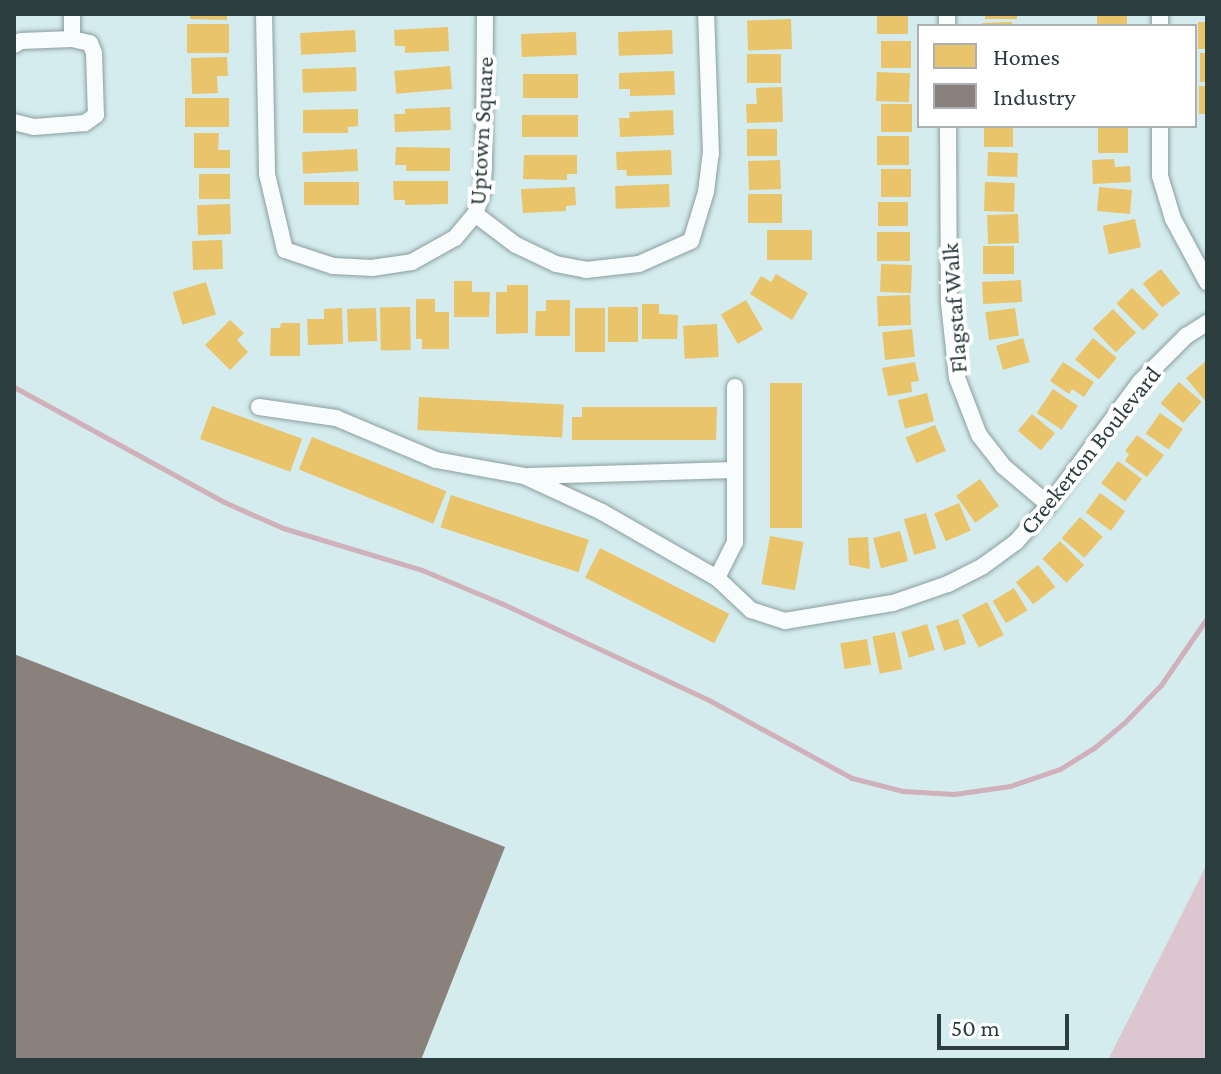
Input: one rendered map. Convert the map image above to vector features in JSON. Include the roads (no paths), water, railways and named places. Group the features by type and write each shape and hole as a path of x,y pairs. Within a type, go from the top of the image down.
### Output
{"street":[{"path":"72,14 72,39"},
{"path":"264,14 267,174 285,250 333,266 372,268 412,262 455,238 475,214"},
{"name":"Uptown Square","path":"485,14 484,167 482,193 475,214 516,245 556,264 586,270 639,264 691,241 706,192 711,154 706,14"},
{"path":"14,45 21,41 72,39 90,43 94,53 96,115 85,123 47,126 17,125 14,122"},
{"name":"Flagstaf Walk","path":"948,128 949,303 957,378 979,435 1003,466 1049,505"},
{"path":"1160,128 1160,176 1173,219 1207,282"},
{"name":"Creekerton Boulevard","path":"259,407 336,418 436,460 524,476 602,512 717,578 751,610 785,621 893,603 948,584 983,566 1016,542 1049,505 1140,382 1186,336 1207,323"},
{"path":"717,578 735,542 735,387"},
{"path":"524,476 735,470"}],"waterway":[{"path":"14,387 224,502 283,528 422,570 501,603 707,699 852,778 903,791 954,794 1010,786 1060,769 1094,748 1161,685 1207,618"}]}
